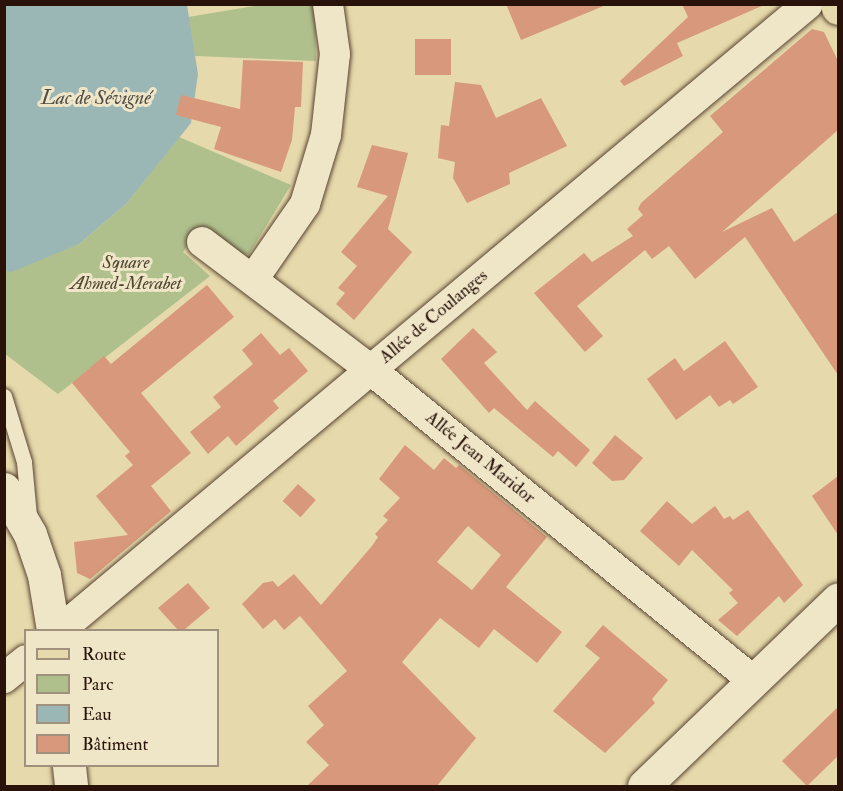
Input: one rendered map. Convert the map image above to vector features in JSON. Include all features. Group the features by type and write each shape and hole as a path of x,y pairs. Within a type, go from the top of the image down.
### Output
{"main road":[{"path":"4,489 30,534 44,575 53,629"},
{"path":"644,786 669,774 753,680 838,599"},
{"path":"69,767 71,786"}],"street":[{"path":"254,278 305,204 327,135 335,54 328,4"},
{"name":"Allée de Coulanges","path":"61,629 808,4"},
{"name":"Allée Jean Maridor","path":"202,242 254,278 371,370 753,680"},
{"path":"4,678 24,662"}],"lane":[{"path":"4,396 24,462 30,534"}],"green space":[{"path":"260,5 315,5 316,61 195,56 188,17"},
{"name":"Square Ahmed-Merabet","path":"179,137 291,185 249,254 235,254 201,227 183,252 210,276 58,394 5,354 5,271 79,244 126,204"}],"water":[{"name":"Lac de Sévigné","path":"5,5 187,5 198,74 191,123 126,204 79,244 12,272 5,271"}],"building":[{"path":"506,4 606,4 606,5 521,40"},
{"path":"682,4 766,4 677,43 683,56 624,86 620,81 688,17"},
{"path":"812,29 824,32 838,61 838,130 722,232 772,208 794,242 838,212 838,375 745,237 695,279 669,246 652,259 645,250 577,306 603,336 585,352 534,293 584,253 592,262 633,236 627,229 643,215 638,209 641,203 723,132 710,116"},
{"path":"415,39 451,39 451,75 415,75"},
{"path":"243,60 303,62 301,107 295,107 292,140 281,172 214,149 221,127 176,115 181,95 240,109"},
{"path":"455,82 481,85 496,118 541,98 567,146 509,173 510,184 467,203 453,178 455,162 438,158 441,125 449,126"},
{"path":"372,145 408,153 388,229 412,252 354,320 336,304 345,293 338,288 357,266 341,252 388,196 357,187"},
{"path":"207,285 234,317 141,393 191,453 151,486 171,511 90,579 77,573 74,542 128,535 96,496 133,465 125,456 130,452 72,383 104,356 111,364"},
{"path":"473,328 497,352 484,363 527,410 535,401 590,450 576,467 558,451 553,457 494,408 489,413 441,359"},
{"path":"261,333 280,355 289,348 308,371 273,401 279,408 236,446 228,436 208,454 190,432 221,407 213,397 253,364 242,350"},
{"path":"725,341 758,387 733,404 730,400 719,407 710,395 676,420 647,379 675,358 684,371"},
{"path":"615,435 643,458 624,480 612,481 592,463"},
{"path":"405,445 434,470 444,458 456,468 459,465 547,537 506,587 562,632 537,663 494,629 479,648 440,618 402,662 476,738 437,786 307,786 329,765 306,742 324,725 308,706 347,671 300,616 284,630 275,619 263,629 242,604 263,583 273,581 278,587 294,574 321,605 372,546 378,537 375,534 388,520 383,516 400,498 379,479","holes":["468,526 501,555 472,590 437,562"]},
{"path":"838,476 838,535 812,496"},
{"path":"298,484 316,500 300,517 283,501"},
{"path":"667,501 692,524 715,506 724,519 730,516 733,520 748,510 803,585 784,603 779,596 737,636 718,620 738,603 729,593 733,590 692,550 679,566 640,531"},
{"path":"188,583 210,608 185,629 177,629 158,608"},
{"path":"603,625 668,680 652,699 655,703 605,753 553,711 600,658 585,646"},
{"path":"838,707 838,756 807,786 782,761"}]}
